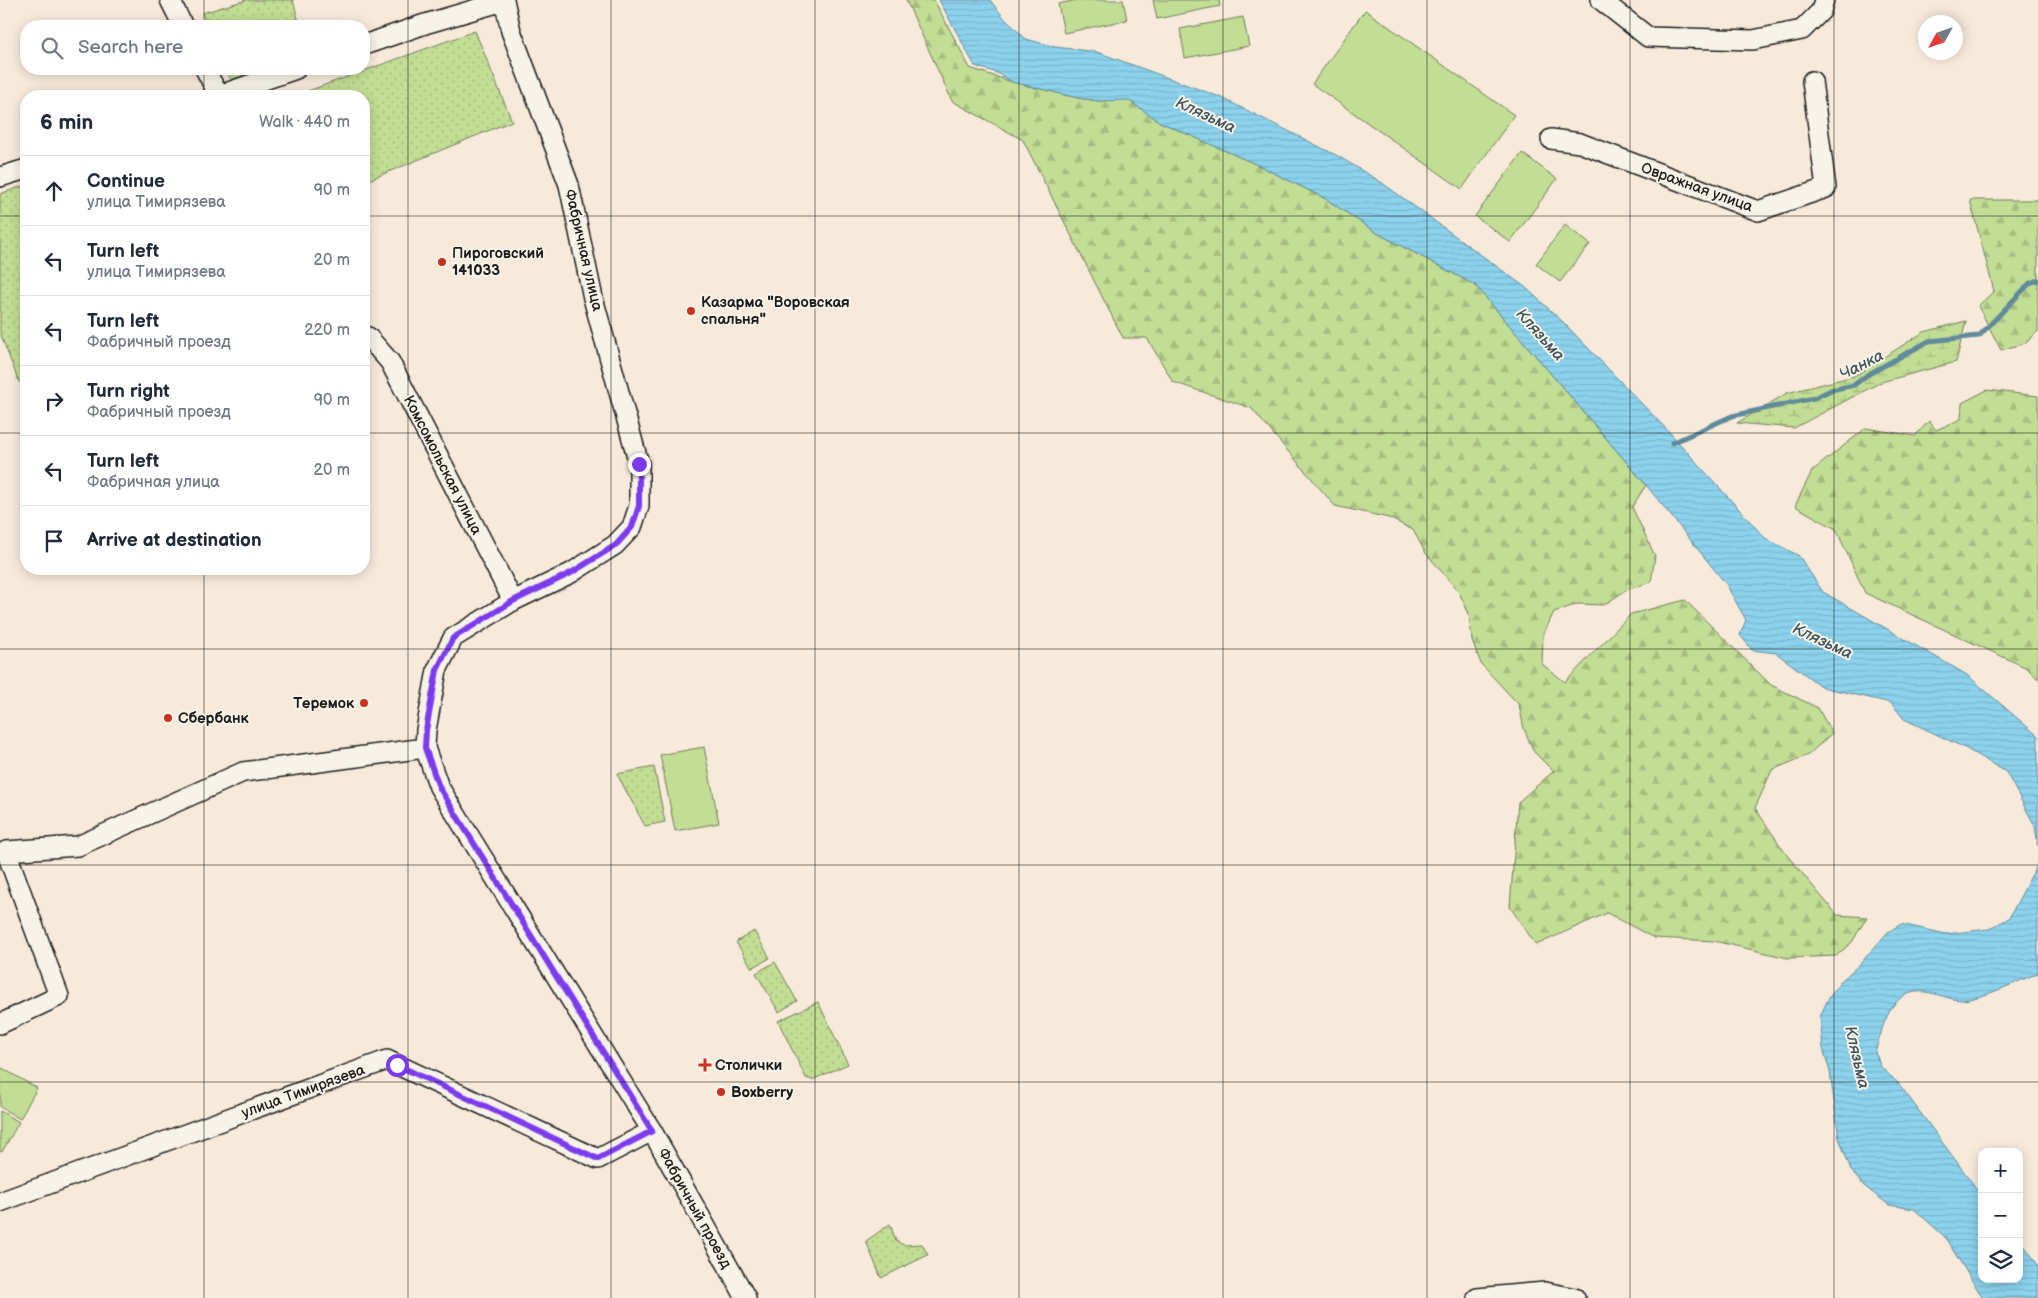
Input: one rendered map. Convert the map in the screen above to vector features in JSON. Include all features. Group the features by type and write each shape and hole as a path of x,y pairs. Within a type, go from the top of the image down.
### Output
{"street":[{"path":"170,0 180,20"},
{"path":"370,44 425,24 504,0"},
{"name":"Фабричная улица","path":"504,0 511,31 570,185 593,298 639,464 639,506"},
{"path":"1601,0 1648,37 1753,40 1802,30 1821,10 1824,0"},
{"path":"208,75 215,90"},
{"path":"235,90 279,75"},
{"name":"Овражная улица","path":"1551,139 1580,143 1758,210 1826,188 1812,81"},
{"path":"0,177 20,171"},
{"name":"Комсомольская улица","path":"370,339 390,362 513,601"},
{"name":"Фабричный проезд","path":"639,506 632,527 616,545 571,573 513,601 453,638 437,670 426,730 425,748 439,787 652,1131 746,1298"},
{"path":"0,1024 59,996 6,851 78,846 243,772 425,748"},
{"name":"улица Тимирязева","path":"0,1202 387,1060 598,1159 652,1131"},
{"path":"1476,1298 1545,1292 1575,1298"}],"green space":[{"path":"246,0 293,0 298,20 205,20 202,13"},
{"path":"906,0 934,0 970,68 1012,82 1078,98 1099,101 1128,99 1160,122 1260,166 1326,199 1377,233 1475,285 1646,485 1632,507 1655,556 1651,582 1626,590 1604,605 1578,604 1554,612 1543,635 1542,664 1565,682 1631,614 1685,600 1771,685 1818,708 1832,733 1808,755 1772,770 1755,808 1786,854 1837,915 1867,917 1852,942 1836,956 1788,958 1714,941 1654,938 1607,913 1536,945 1510,907 1518,802 1555,770 1553,771 1534,752 1524,729 1519,705 1481,664 1472,640 1469,614 1459,592 1425,552 1413,530 1389,518 1335,506 1251,408 1173,382 1147,338 1123,338 1023,140 952,101"},
{"path":"1077,0 1123,0 1127,20 1064,33 1058,4"},
{"path":"1153,0 1219,0 1220,6 1157,19"},
{"path":"1365,10 1514,115 1462,189 1312,84"},
{"path":"1243,17 1249,46 1185,58 1180,29"},
{"path":"475,31 512,121 370,180 370,90 311,90 352,75 370,75 370,69"},
{"path":"229,75 245,75 231,80"},
{"path":"1522,153 1557,179 1510,242 1475,216"},
{"path":"20,187 19,382 0,333 0,194"},
{"path":"1970,200 2038,200 2038,331 2026,343 2001,350 1978,306 1994,291"},
{"path":"1565,225 1590,244 1560,282 1536,264"},
{"path":"1966,321 1956,362 1881,382 1794,428 1737,423 1787,393 1854,376 1924,332"},
{"path":"1987,390 2038,396 2038,679 2027,668 1865,593 1836,529 1795,506 1812,471 1866,428 1915,436 1929,421 1936,430 1961,419 1962,403"},
{"path":"704,747 719,823 675,831 660,755"},
{"path":"654,767 665,822 645,826 617,774"},
{"path":"754,931 770,958 752,968 736,942"},
{"path":"775,962 797,1001 779,1012 756,973"},
{"path":"818,1002 848,1064 812,1080 806,1078 778,1021"},
{"path":"0,1067 37,1088 20,1119 0,1107"},
{"path":"0,1111 19,1122 2,1152 0,1151"},
{"path":"890,1224 896,1241 904,1245 922,1244 928,1255 881,1278 866,1241"}],"water":[{"name":"Клязьма","path":"939,0 990,0 1005,19 1026,39 1055,47 1097,52 1220,97 1336,155 1381,182 1525,287 1563,322 1670,433 1765,538 1799,556 1823,592 1967,675 2038,736 2038,846 2035,826 2006,772 1965,748 1904,719 1891,703 1822,687 1776,653 1752,650 1740,635 1746,620 1726,584 1646,485 1475,285 1377,233 1326,199 1260,166 1160,122 1128,100 1099,101 1078,98 1012,82 997,73 975,66"},
{"name":"Клязьма","path":"2038,863 2038,973 1970,999 1957,1000 1925,992 1913,992 1904,996 1896,1002 1890,1011 1881,1031 1875,1052 1881,1067 1899,1084 1978,1191 1978,1283 2023,1283 2023,1244 2038,1265 2038,1298 1983,1298 1944,1236 1914,1209 1889,1205 1864,1186 1851,1170 1839,1138 1830,1072 1823,1048 1820,1017 1827,1001 1841,981 1860,964 1888,932 1901,924 1946,934 1989,929 2009,918"}],"waterway":[{"name":"Чанка","path":"1672,443 1732,416 1814,398 1831,390 1854,385 1867,375 1929,341 1979,336 2030,283 2038,280"}],"place":[{"name":"Пироговский 141033","path":"442,262"},
{"name":"Казарма \"Воровская спальня\"","path":"691,311"},
{"name":"Теремок","path":"364,703"},
{"name":"Сбербанк","path":"168,718"},
{"name":"Столички","path":"705,1065"},
{"name":"Boxberry","path":"721,1092"}],"route":[{"path":"397,1065 598,1159 652,1131 556,972 439,787 425,748 426,730 437,670 453,638 513,601 571,573 616,545 632,527 639,506 639,464"}]}
